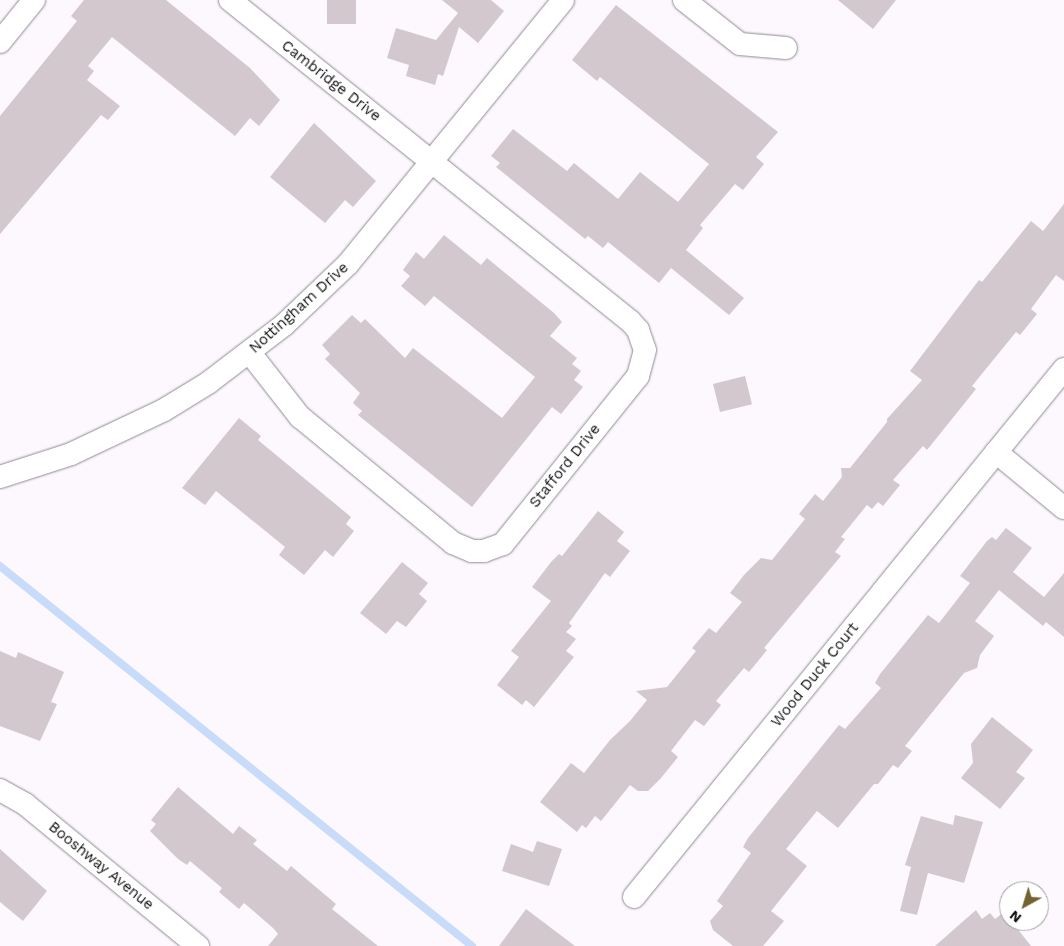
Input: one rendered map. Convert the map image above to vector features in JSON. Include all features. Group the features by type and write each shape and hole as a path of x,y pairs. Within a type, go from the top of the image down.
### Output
{"street":[{"path":"0,42 34,0"},
{"name":"Cambridge Drive","path":"230,0 432,161"},
{"name":"Nottingham Drive","path":"0,477 71,454 127,429 208,383 250,353 348,264 563,0"},
{"path":"684,0 740,44 786,48"},
{"name":"Stafford Drive","path":"250,353 300,417 453,543 472,551 484,551 503,544 638,376 646,350 638,330 630,321 432,161"},
{"name":"Wood Duck Court","path":"634,897 1064,369"},
{"path":"996,452 1064,508"},
{"name":"Booshway Avenue","path":"0,790 24,804 198,946"}],"building":[{"path":"84,0 166,0 250,68 280,100 259,126 250,118 235,136 112,37 88,66 94,71 87,80 120,106 108,120 101,115 0,234 0,116 77,21 71,16"},
{"path":"327,0 356,0 356,24 327,24"},
{"path":"442,0 491,0 504,11 478,43 459,27 443,76 438,74 435,85 406,76 409,65 387,58 396,28 436,40 458,13"},
{"path":"838,0 896,0 873,29"},
{"path":"616,5 778,132 756,157 764,164 743,190 735,184 700,225 703,228 686,250 744,298 729,315 671,268 659,283 608,242 603,248 588,236 585,239 496,167 500,163 491,156 513,129 567,171 574,163 618,199 640,172 678,202 709,164 600,77 597,81 572,60"},
{"path":"314,123 376,181 353,207 345,200 325,223 270,177"},
{"path":"1064,204 1064,281 1056,275 1031,309 1037,314 1020,335 1016,332 972,386 976,389 927,450 923,446 893,480 900,485 883,506 878,502 872,509 867,505 841,537 845,539 835,552 841,556 764,648 767,650 749,672 744,668 716,701 721,705 704,726 695,720 671,751 678,757 661,778 648,791 638,791 630,785 601,821 595,816 586,828 582,825 577,832 540,802 571,763 584,773 610,740 630,721 647,700 636,691 667,687 696,651 692,648 709,628 716,633 742,602 730,593 744,575 761,558 772,560 805,519 799,514 815,494 823,501 842,477 841,468 850,468 887,422 887,419 922,380 910,371 979,280 982,282 1031,221 1043,231"},
{"path":"444,235 481,265 487,258 554,313 562,322 550,336 577,358 572,364 581,371 574,380 583,387 561,414 552,407 472,507 358,415 362,411 353,403 360,393 325,359 330,354 322,345 352,315 361,323 365,319 405,358 413,348 502,418 535,377 434,296 425,306 401,286 410,276 403,270 416,252 424,259"},
{"path":"745,376 752,404 720,412 713,384"},
{"path":"239,418 261,436 258,440 351,517 346,524 354,531 333,557 325,550 304,575 279,555 285,547 216,491 205,505 182,488"},
{"path":"598,511 624,532 617,541 630,551 610,577 605,573 569,623 572,626 566,632 576,639 566,651 574,657 534,707 526,700 522,705 497,685 519,657 511,651 551,601 532,587 551,562 559,554 562,556"},
{"path":"1006,528 1032,548 1013,572 1044,597 1064,573 1064,637 1046,622 1043,626 999,590 975,621 994,636 980,655 977,668 964,673 905,746 912,751 898,768 893,765 878,784 874,784 838,828 817,811 786,849 807,866 771,911 784,921 763,946 733,946 713,930 710,921 723,906 717,901 751,853 743,847 748,838 839,725 845,729 881,688 875,683 880,674 928,615 939,623 970,583 960,576 987,541 992,537 996,540"},
{"path":"402,562 428,583 419,594 427,601 406,627 397,621 386,634 360,613"},
{"path":"0,651 16,658 18,652 64,672 51,702 57,704 40,741 0,726"},
{"path":"992,717 1033,750 1016,772 1025,778 1000,809 961,778 973,763 971,744"},
{"path":"178,787 233,834 239,826 257,840 253,844 287,871 291,866 336,904 332,909 378,946 268,946 278,934 273,928 244,903 239,909 219,892 222,888 190,861 187,865 178,859 150,831 156,824 151,820"},
{"path":"955,815 983,822 964,883 928,873 917,915 900,911 911,867 905,865 921,816 953,825"},
{"path":"537,841 562,849 549,886 502,871 511,844 533,852"},
{"path":"0,849 47,891 23,921 0,902"},
{"path":"526,909 575,946 499,946"},
{"path":"976,910 982,919 990,913 995,919 999,916 999,931 1019,931 1031,946 935,946"}],"waterway":[{"path":"0,566 472,946"}]}
